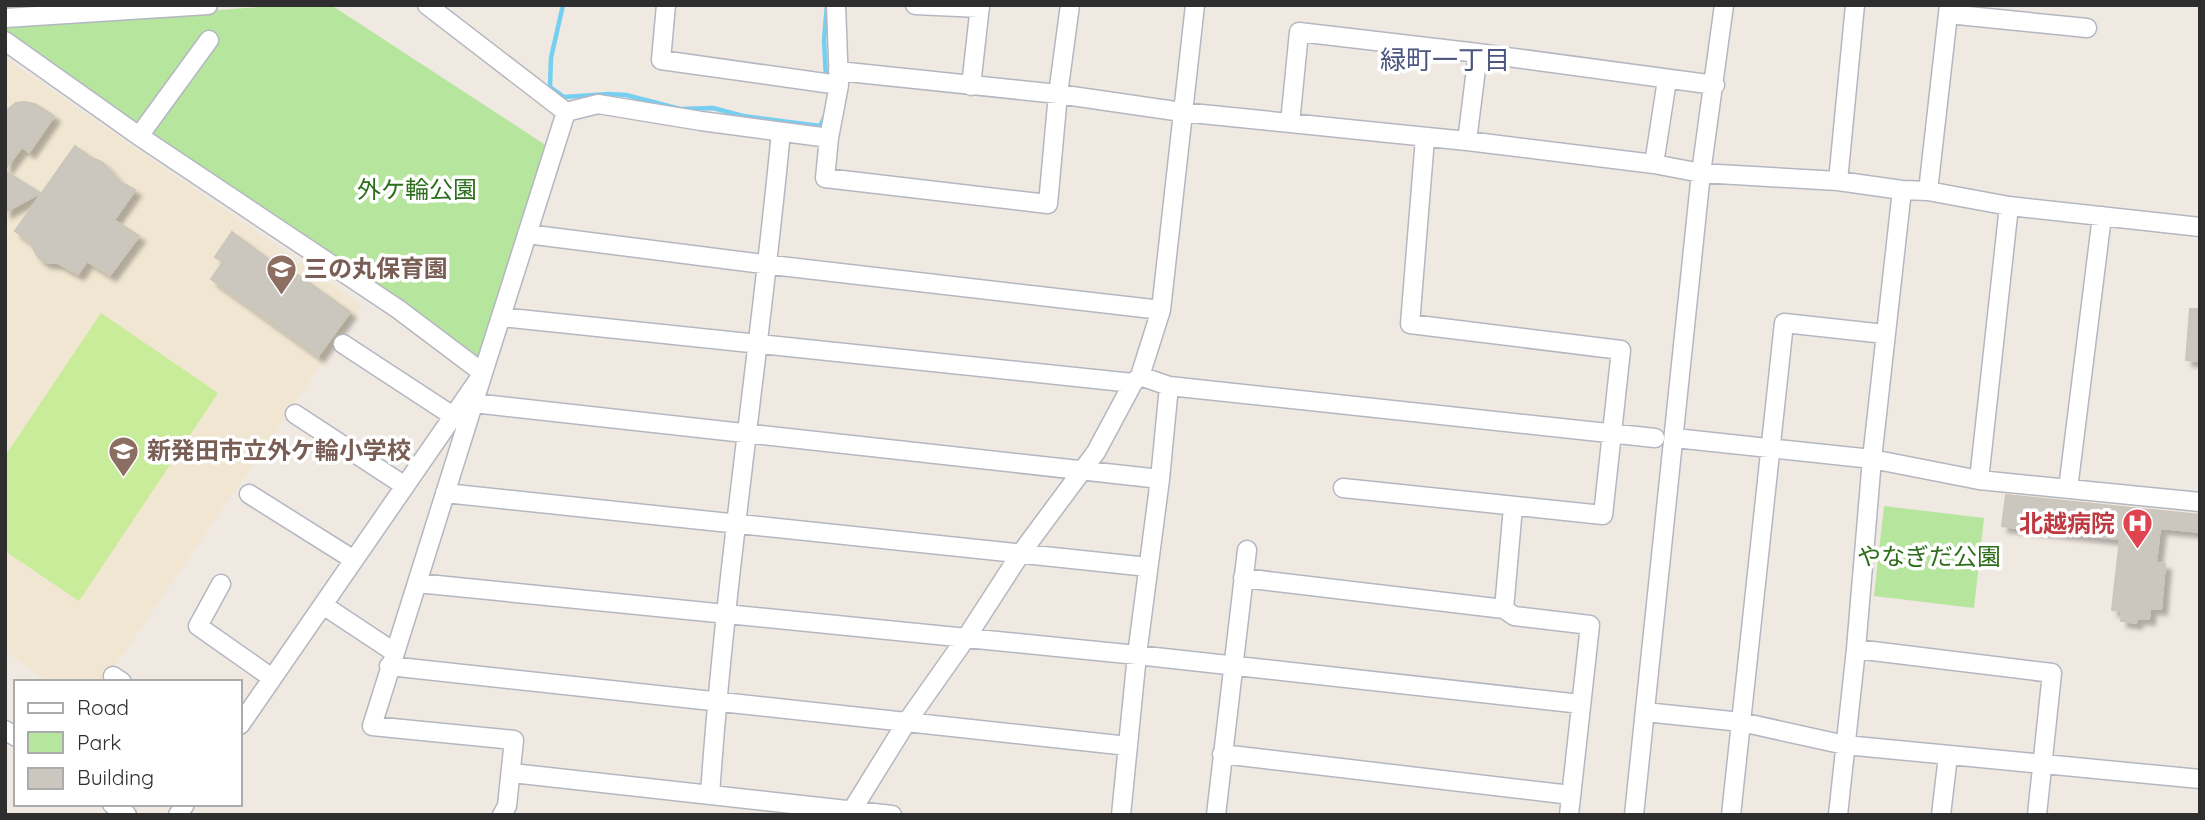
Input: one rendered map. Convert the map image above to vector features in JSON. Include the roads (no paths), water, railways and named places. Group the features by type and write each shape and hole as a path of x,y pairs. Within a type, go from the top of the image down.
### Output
{"street":[{"path":"5,18 208,5"},
{"path":"427,5 566,112"},
{"path":"666,5 661,60 839,78 1058,94 1182,112 1467,141 1654,164 1701,173 1838,181 1928,191 2009,206 2200,227"},
{"path":"836,5 839,78 825,178 1048,204 1058,94 1070,5"},
{"path":"915,5 980,7 971,86"},
{"path":"850,813 906,723 1021,554 1096,452 1137,380 1161,310 1195,5"},
{"path":"1634,815 1701,173 1724,5"},
{"path":"1838,181 1855,5"},
{"path":"1928,191 1948,9 2087,27"},
{"path":"1290,123 1299,33 1478,53 1715,85"},
{"path":"139,136 209,40"},
{"path":"5,41 139,136 398,309 483,373"},
{"path":"1467,141 1478,53"},
{"path":"1654,164 1667,80"},
{"path":"566,112 598,104 829,138"},
{"path":"502,815 507,806 514,740 372,726 566,112"},
{"path":"710,795 717,702 781,132"},
{"path":"1343,488 1604,515 1621,350 1410,324 1425,138"},
{"path":"1838,815 1856,649 1872,459 1902,190"},
{"path":"1979,480 2009,206"},
{"path":"2068,489 2102,216"},
{"path":"527,234 1161,310"},
{"path":"500,317 1137,380 1170,386 1655,438"},
{"path":"1731,815 1784,323 1885,334"},
{"path":"343,344 453,416"},
{"path":"242,722 483,373"},
{"path":"1121,815 1147,566 1170,386"},
{"path":"473,403 1160,479"},
{"path":"295,414 405,486"},
{"path":"1675,438 1872,459 1979,480 2200,502"},
{"path":"445,493 1147,566"},
{"path":"249,494 354,560"},
{"path":"1504,609 1513,507"},
{"path":"1216,815 1247,550"},
{"path":"1243,578 1504,609 1514,616 1590,625 1569,815"},
{"path":"417,583 1137,655 1581,704"},
{"path":"221,584 198,626 272,678"},
{"path":"323,606 391,659 717,702 1128,746"},
{"path":"1856,649 2052,673 2037,815"},
{"path":"1645,712 1741,722 1845,745 2200,779"},
{"path":"1222,754 1571,795"},
{"path":"1941,815 1948,756"},
{"path":"512,773 850,813 892,815"}],"waterway":[{"path":"5,8 46,5"},
{"path":"563,5 551,58 550,87 564,97 626,95 680,109 713,108 743,116 820,126 826,114"},
{"path":"826,78 824,40 827,5"}],"place":[{"name":"三の丸保育園","path":"281,296"},
{"name":"新発田市立外ケ輪小学校","path":"124,478"},
{"name":"北越病院","path":"2138,551"}],"district":[{"name":"緑町一丁目","path":"1445,60"}],"park label":[{"name":"外ケ輪公園","path":"417,190"},
{"name":"やなぎだ公園","path":"1929,557"}]}
